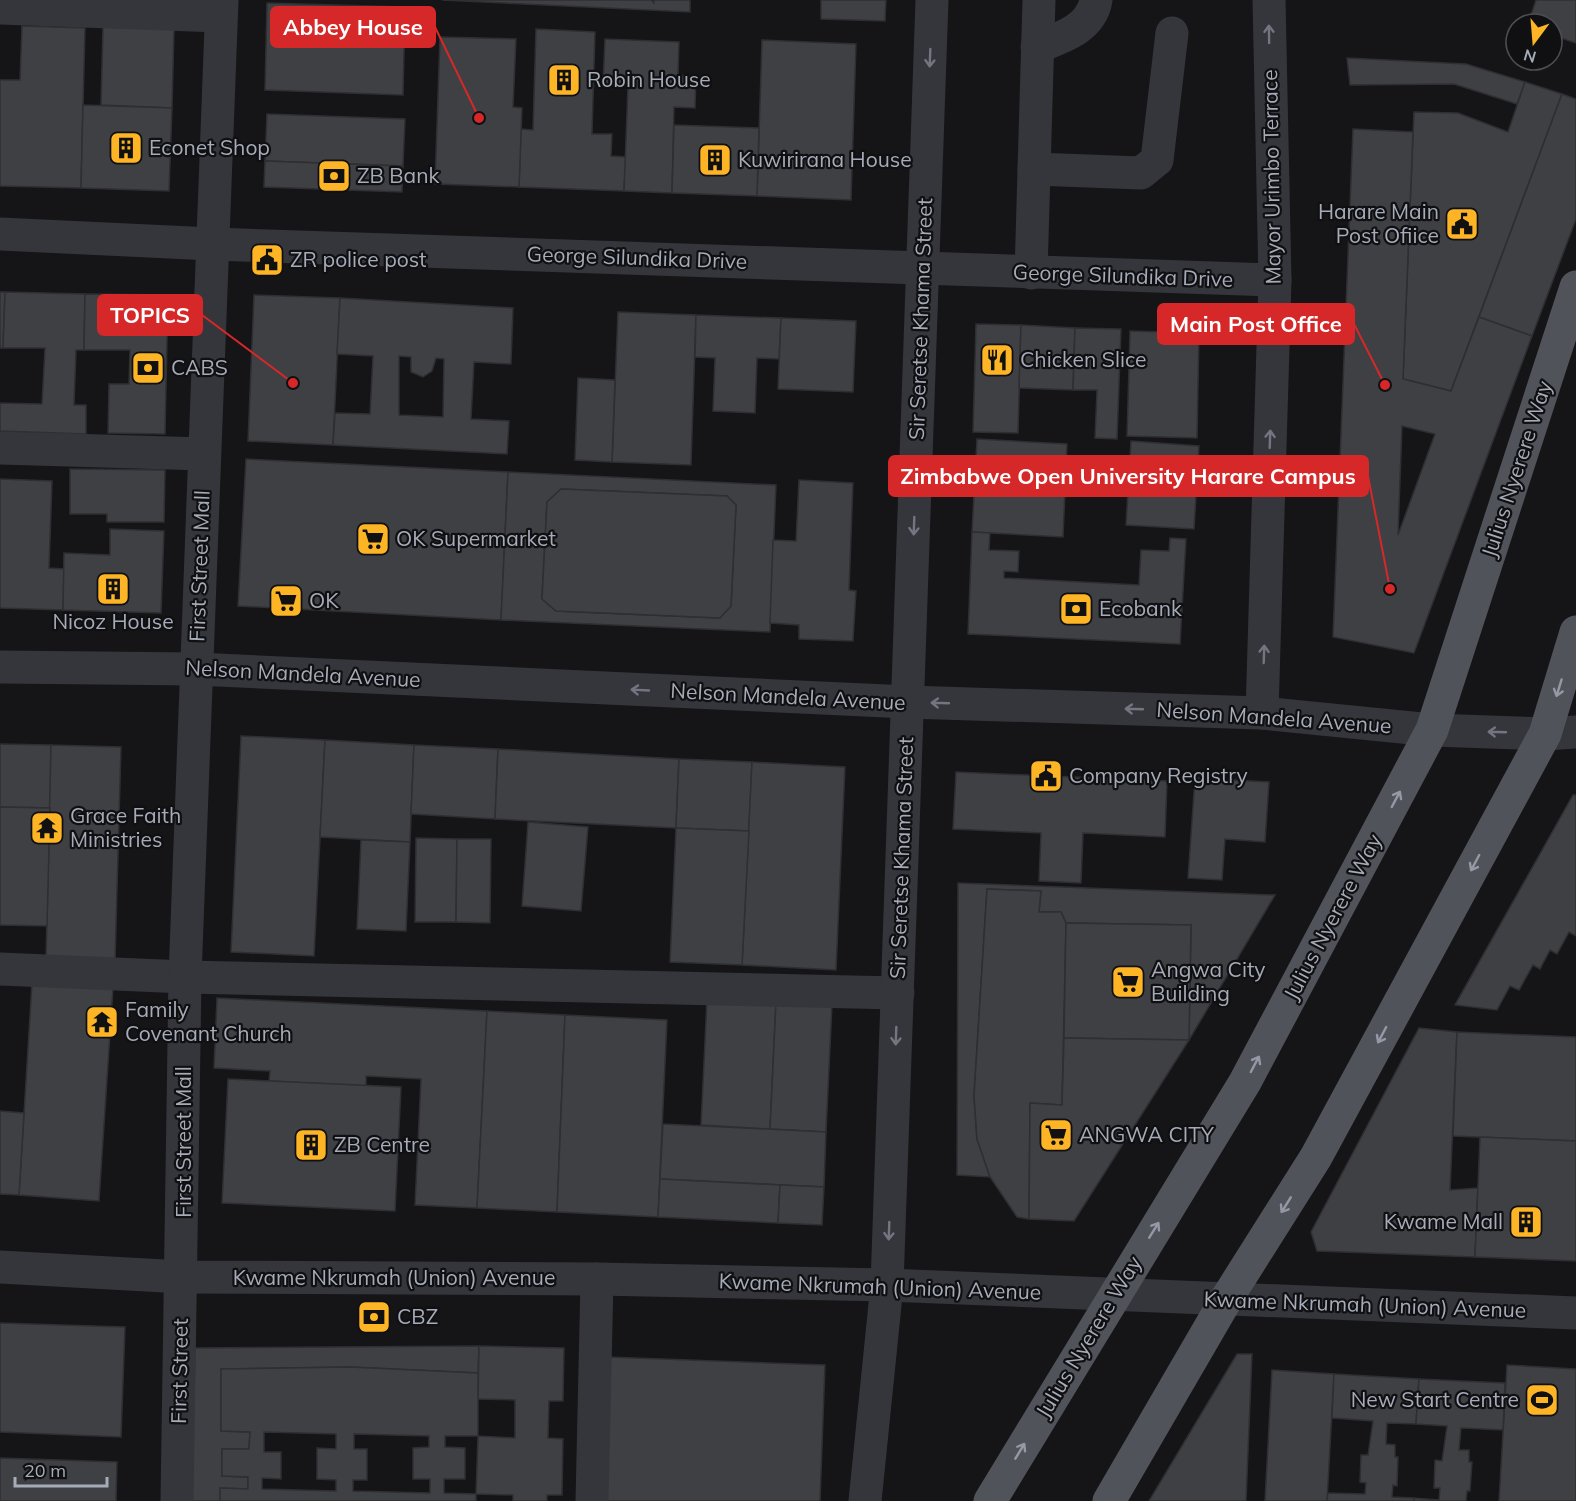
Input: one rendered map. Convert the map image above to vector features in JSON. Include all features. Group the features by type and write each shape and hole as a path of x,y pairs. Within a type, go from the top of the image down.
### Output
{"main road":[{"name":"Julius Nyerere Way","path":"990,1501 1245,1082 1432,729 1576,287"},
{"path":"1109,1501 1227,1298 1316,1157 1560,733 1576,632"}],"street":[{"name":"Sir Seretse Khama Street","path":"865,1501 887,1285 932,0"},
{"path":"1031,273 1039,0"},
{"path":"1037,47 1074,33 1095,6 1096,0"},
{"name":"Mayor Urimbo Terrace","path":"1262,713 1275,280 1269,0"},
{"path":"0,8 221,8"},
{"name":"First Street Mall","path":"183,1276 185,977 221,8"},
{"path":"1034,169 1142,173 1157,160 1172,33"},
{"name":"George Silundika Drive","path":"15,234 212,244 397,248 1031,273 1275,280"},
{"path":"0,448 204,454"},
{"name":"Nelson Mandela Avenue","path":"0,667 196,669 908,702 1262,713 1432,729 1560,733"},
{"path":"0,969 185,977 898,993"},
{"name":"Kwame Nkrumah (Union) Avenue","path":"0,1267 183,1276 887,1285 1113,1296 1227,1298 1576,1313"},
{"name":"First Street","path":"177,1501 183,1276"},
{"path":"592,1501 597,1280"}],"building":[{"path":"442,0 651,0 654,3 654,0 690,0 690,12"},
{"path":"821,0 886,0 885,21 821,19"},
{"path":"1536,0 1576,0 1576,43 1564,39 1564,12 1532,12"},
{"path":"267,3 405,7 403,95 265,90"},
{"path":"22,26 85,28 81,188 0,186 0,80 20,80"},
{"path":"103,27 174,29 172,108 101,105"},
{"name":"Robin House","path":"536,29 595,32 592,134 612,134 611,156 626,157 624,191 519,187 521,129 533,130"},
{"path":"440,37 516,39 513,107 522,108 519,187 435,184"},
{"path":"605,39 679,42 678,75 696,76 695,108 674,107 672,193 624,191 628,86 603,85"},
{"path":"762,40 856,44 851,200 757,196"},
{"path":"1347,58 1466,64 1525,82 1517,104 1454,84 1350,85"},
{"name":"Harare Main Post Ofiice","path":"1525,82 1562,94 1451,391 1403,379 1414,112 1458,113 1508,132"},
{"path":"1562,94 1576,99 1576,219 1532,336 1479,317"},
{"name":"Econet Shop","path":"83,105 172,108 169,191 81,188"},
{"path":"267,114 405,119 403,166 265,161"},
{"name":"Kuwirirana House","path":"674,125 759,128 757,196 672,193"},
{"path":"1353,129 1413,132 1403,379 1451,391 1479,317 1532,336 1414,653 1333,637","holes":["1402,426 1435,434 1398,535"]},
{"name":"ZB Bank","path":"265,161 403,166 402,192 264,187"},
{"path":"0,292 5,292 3,348 0,348"},
{"path":"5,292 85,294 84,350 76,350 74,405 86,405 86,434 0,431 0,403 42,404 45,348 3,348"},
{"name":"CABS","path":"85,294 168,295 165,434 108,433 109,384 129,384 130,350 84,350"},
{"path":"254,295 340,298 333,445 248,441"},
{"path":"340,298 513,308 511,364 474,362 471,419 509,421 507,454 333,445 335,413 370,414 373,356 337,354","holes":["399,356 411,357 411,372 423,377 432,371 436,358 444,359 443,417 399,415"]},
{"path":"618,312 696,315 691,465 612,462"},
{"path":"696,315 781,318 779,359 757,358 755,413 713,411 715,358 695,357"},
{"path":"781,318 856,321 853,392 778,389"},
{"name":"Chicken Slice","path":"976,324 1021,325 1018,433 973,432"},
{"path":"1021,325 1075,328 1073,390 1019,388"},
{"path":"1075,328 1121,329 1117,439 1095,438 1097,390 1073,390"},
{"path":"1130,331 1199,333 1197,438 1127,436"},
{"path":"578,378 615,380 612,462 575,460"},
{"path":"977,439 1067,444 1063,537 972,532"},
{"path":"1131,441 1199,446 1194,529 1126,525"},
{"name":"OK Supermarket","path":"246,459 508,472 501,620 238,606"},
{"path":"70,469 165,470 164,522 107,522 107,514 70,514"},
{"path":"508,472 776,485 770,632 501,620","holes":["561,489 727,496 736,505 731,606 720,618 556,611 542,599 547,502"]},
{"path":"0,479 52,481 49,568 64,569 63,610 0,608"},
{"path":"799,480 853,483 849,590 856,591 853,641 799,639 799,625 770,623 773,540 796,541"},
{"path":"561,489 727,496 736,505 731,606 720,618 556,611 542,599 547,502"},
{"name":"Nicoz House","path":"110,529 164,531 161,613 63,610 64,553 110,555"},
{"name":"Ecobank","path":"972,532 990,533 989,550 1019,551 1018,572 1004,571 1004,578 1139,585 1141,550 1169,551 1170,538 1186,539 1180,644 968,634"},
{"path":"241,736 325,740 314,956 231,952"},
{"path":"325,740 414,745 410,842 320,837"},
{"path":"0,744 51,745 50,808 0,807"},
{"path":"51,745 121,747 115,962 46,960"},
{"path":"414,745 498,749 495,819 411,814"},
{"path":"498,749 679,759 676,828 495,819"},
{"path":"679,759 752,762 749,831 676,828"},
{"path":"752,762 845,767 836,970 742,965"},
{"path":"956,772 1167,781 1165,837 1083,833 1081,883 1039,881 1041,833 953,829"},
{"path":"1195,778 1269,782 1265,842 1225,839 1222,880 1188,878"},
{"path":"1573,795 1576,795 1576,936 1569,932 1557,954 1550,950 1540,969 1533,965 1519,990 1510,986 1497,1010 1455,1005"},
{"path":"0,807 50,808 47,926 0,925"},
{"path":"528,822 588,827 581,911 522,906"},
{"path":"676,828 749,831 742,965 670,962"},
{"path":"416,838 457,839 456,922 415,922"},
{"path":"457,839 491,839 490,923 456,922"},
{"path":"361,840 410,842 406,931 357,929"},
{"path":"958,883 1275,895 1189,1040 1191,925 1066,923 1061,912 1039,912 1041,891 987,889 974,1096 977,1139 990,1177 957,1175"},
{"path":"987,889 1041,891 1039,912 1061,912 1066,923 1062,1105 1030,1103 1029,1219 1017,1217 990,1177 977,1139 974,1096"},
{"name":"Angwa City Building","path":"1066,923 1191,925 1189,1040 1064,1038"},
{"path":"32,983 113,988 99,1201 19,1195"},
{"path":"217,998 487,1011 477,1208 415,1205 421,1079 366,1076 366,1086 269,1081 270,1071 214,1068"},
{"path":"707,999 776,1002 770,1129 701,1125"},
{"path":"776,1002 832,1005 826,1132 770,1129"},
{"path":"487,1011 565,1015 557,1212 477,1208"},
{"path":"565,1015 667,1020 658,1217 557,1212"},
{"path":"1419,1028 1457,1032 1450,1190 1478,1188 1475,1257 1317,1251 1311,1232"},
{"path":"1457,1032 1576,1037 1576,1141 1453,1136"},
{"path":"1064,1038 1189,1040 1074,1221 1029,1219 1030,1103 1062,1105"},
{"name":"ZB Centre","path":"228,1079 401,1087 395,1211 222,1203"},
{"path":"0,1111 24,1113 19,1195 0,1194"},
{"path":"663,1124 826,1132 824,1187 660,1179"},
{"name":"Kwame Mall","path":"1480,1137 1576,1141 1576,1261 1475,1257"},
{"path":"660,1179 780,1185 778,1223 658,1217"},
{"path":"780,1185 824,1187 822,1225 778,1223"},
{"path":"0,1323 125,1327 121,1437 0,1432"},
{"path":"479,1346 478,1373 350,1367 221,1369 221,1431 250,1432 249,1449 222,1449 222,1476 248,1477 248,1489 220,1488 220,1501 191,1501 195,1348"},
{"path":"479,1346 564,1348 563,1401 549,1401 548,1438 563,1439 562,1495 547,1495 547,1501 513,1501 513,1495 476,1494 478,1436 515,1438 515,1400 478,1399"},
{"path":"1237,1354 1252,1354 1246,1501 1149,1501"},
{"path":"607,1357 825,1365 820,1501 602,1501"},
{"path":"1507,1365 1576,1369 1576,1501 1499,1501"},
{"path":"350,1367 478,1373 478,1436 445,1436 445,1447 465,1448 465,1479 444,1479 444,1493 476,1494 476,1501 220,1501 220,1488 248,1489 248,1477 222,1476 222,1449 249,1449 250,1432 221,1431 221,1369","holes":["264,1432 336,1434 336,1449 317,1448 317,1479 336,1480 336,1491 262,1489 262,1478 281,1479 281,1452 264,1452","354,1434 429,1436 429,1447 413,1448 413,1479 430,1479 430,1493 353,1491 353,1480 367,1480 367,1449 354,1449"]},
{"path":"1272,1370 1334,1374 1327,1501 1265,1501"},
{"path":"1334,1374 1419,1379 1416,1424 1387,1423 1386,1444 1395,1445 1395,1457 1398,1457 1397,1486 1393,1485 1392,1497 1414,1498 1414,1501 1327,1501 1328,1493 1365,1494 1366,1483 1360,1482 1361,1455 1368,1455 1373,1421 1332,1418"},
{"path":"1419,1379 1505,1383 1503,1430 1461,1428 1459,1450 1469,1450 1469,1462 1472,1462 1470,1491 1467,1491 1466,1501 1414,1501 1414,1498 1439,1500 1440,1488 1434,1488 1435,1460 1442,1461 1447,1426 1416,1424"},
{"path":"0,1458 117,1462 116,1501 0,1501"}],"place":[{"name":"Robin House","path":"564,80"},
{"name":"Abbey House","path":"479,118"},
{"name":"Econet Shop","path":"126,148"},
{"name":"Kuwirirana House","path":"715,160"},
{"name":"ZB Bank","path":"334,176"},
{"name":"Harare Main Post Ofiice","path":"1462,224"},
{"name":"ZR police post","path":"267,260"},
{"name":"Chicken Slice","path":"997,360"},
{"name":"CABS","path":"148,368"},
{"name":"TOPICS","path":"293,383"},
{"name":"Main Post Office","path":"1385,385"},
{"name":"OK Supermarket","path":"373,539"},
{"name":"Nicoz House","path":"113,589"},
{"name":"Zimbabwe Open University Harare Campus","path":"1390,589"},
{"name":"OK","path":"286,601"},
{"name":"Ecobank","path":"1076,609"},
{"name":"Company Registry","path":"1046,776"},
{"name":"Grace Faith Ministries","path":"47,828"},
{"name":"Angwa City Building","path":"1128,982"},
{"name":"Family Covenant Church","path":"102,1022"},
{"name":"ANGWA CITY","path":"1056,1135"},
{"name":"ZB Centre","path":"311,1145"},
{"name":"Kwame Mall","path":"1526,1222"},
{"name":"CBZ","path":"374,1317"},
{"name":"New Start Centre","path":"1542,1400"}]}
